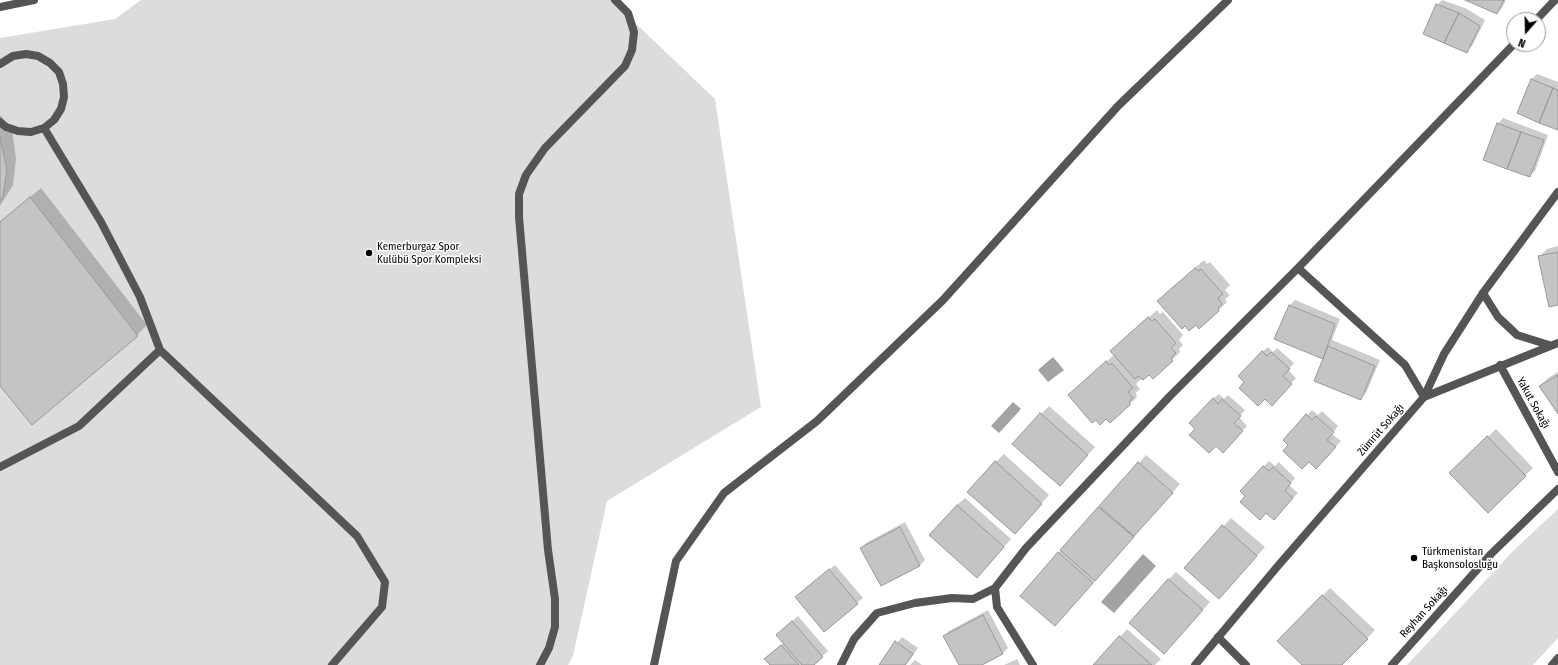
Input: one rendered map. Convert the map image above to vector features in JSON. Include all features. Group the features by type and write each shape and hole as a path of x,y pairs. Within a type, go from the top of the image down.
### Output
{"street":[{"path":"0,7 34,0"},
{"path":"540,665 549,648 555,626 555,599 548,550 520,225 519,194 526,176 545,148 625,66 632,50 634,32 628,14 615,0"},
{"path":"654,665 676,561 724,493 817,421 943,300 1118,106 1228,0"},
{"path":"1544,12 1555,0"},
{"path":"841,665 854,639 877,613 915,603 952,598 973,599 995,588 1026,548 1170,396 1298,268 1506,52"},
{"path":"0,122 6,127 18,131 31,132 44,128 54,120 61,109 64,97 63,84 59,72 50,63 38,56 26,54 1,60"},
{"path":"44,128 108,236 140,297 160,350 357,536 385,582 382,607 332,665"},
{"name":"Zümrüt Sokağı","path":"1195,665 1424,397 1444,354 1483,293 1558,192"},
{"path":"1298,268 1405,365 1424,397 1549,345 1558,343"},
{"path":"1483,293 1498,317 1517,335 1549,345"},
{"path":"0,467 80,426 160,350"},
{"name":"Yakut Sokağı","path":"1500,365 1558,472"},
{"name":"Reyhan Sokağı","path":"1392,665 1491,554 1558,489"},
{"path":"995,588 997,606 1033,665"},
{"path":"1218,637 1246,665"},
{"path":"1552,665 1558,658"}],"shaded area":[{"name":"Kemerburgaz Spor Kulübü Spor Kompleksi","path":"141,0 611,0 715,99 761,407 607,501 573,656 568,665 0,665 0,38 115,19"},
{"path":"1053,357 1064,370 1048,382 1038,370"},
{"path":"1013,402 1021,409 999,433 991,426"},
{"path":"1558,509 1558,638 1533,665 1407,665 1514,550"},
{"path":"1143,554 1156,566 1114,613 1101,602"}],"building":[{"path":"1465,0 1504,0 1497,14"},
{"path":"1436,4 1459,13 1444,43 1423,34"},
{"path":"1459,13 1480,26 1467,53 1444,43"},
{"path":"1531,79 1553,88 1539,123 1517,113"},
{"path":"1553,88 1558,90 1558,130 1539,123"},
{"path":"1497,123 1521,132 1507,169 1483,160"},
{"path":"1521,132 1544,140 1530,177 1507,169"},
{"path":"0,137 7,170 3,196 0,201"},
{"path":"30,197 138,336 32,425 0,386 0,222"},
{"path":"1558,252 1558,305 1549,307 1538,256"},
{"path":"1195,268 1199,271 1201,269 1223,294 1218,298 1222,304 1218,308 1219,311 1199,329 1196,325 1189,331 1185,326 1182,329 1157,301"},
{"path":"1289,305 1335,324 1323,359 1274,339"},
{"path":"1148,317 1152,321 1155,319 1176,343 1171,348 1176,353 1171,358 1173,361 1153,379 1149,375 1143,380 1138,376 1135,379 1110,351"},
{"path":"1328,346 1375,366 1361,400 1314,381"},
{"path":"1262,351 1267,356 1271,352 1290,369 1283,376 1292,384 1272,406 1265,399 1258,406 1239,388 1244,382 1238,376"},
{"path":"1106,361 1109,365 1112,363 1133,388 1128,392 1133,398 1129,402 1130,405 1110,423 1106,419 1100,425 1096,420 1092,423 1068,395"},
{"path":"1558,375 1558,414 1539,386"},
{"path":"1213,398 1218,404 1222,399 1241,416 1234,423 1243,431 1223,453 1216,446 1209,453 1189,435 1195,429 1189,423"},
{"path":"1040,413 1088,455 1060,486 1012,444"},
{"path":"1306,414 1312,420 1316,416 1334,432 1327,440 1336,447 1316,469 1309,462 1302,469 1283,451 1288,445 1283,440"},
{"path":"1487,436 1526,476 1488,513 1449,473"},
{"path":"995,461 1042,504 1015,534 967,492"},
{"path":"1138,462 1173,493 1134,536 1099,506"},
{"path":"1263,466 1269,471 1273,467 1291,483 1285,491 1293,498 1274,520 1266,513 1260,520 1240,502 1245,496 1240,491"},
{"path":"957,505 1004,547 977,578 929,535"},
{"path":"1098,507 1134,537 1095,581 1060,550"},
{"path":"1222,525 1257,556 1219,599 1184,568"},
{"path":"900,527 920,566 881,586 860,548"},
{"path":"1058,552 1093,583 1055,626 1020,596"},
{"path":"829,569 858,604 824,632 795,597"},
{"path":"1168,579 1203,610 1164,654 1129,623"},
{"path":"1322,595 1368,639 1342,665 1302,665 1277,641"},
{"path":"983,615 1003,654 982,665 959,665 943,636"},
{"path":"792,621 823,657 814,665 802,665 776,635"},
{"path":"1119,636 1152,665 1093,665"},
{"path":"895,641 913,654 905,665 879,665"},
{"path":"781,645 799,665 770,665 764,659"}],"place":[{"name":"Kemerburgaz Spor Kulübü Spor Kompleksi","path":"369,253"},
{"name":"Türkmenistan Başkonsolosluğu","path":"1414,558"}]}
